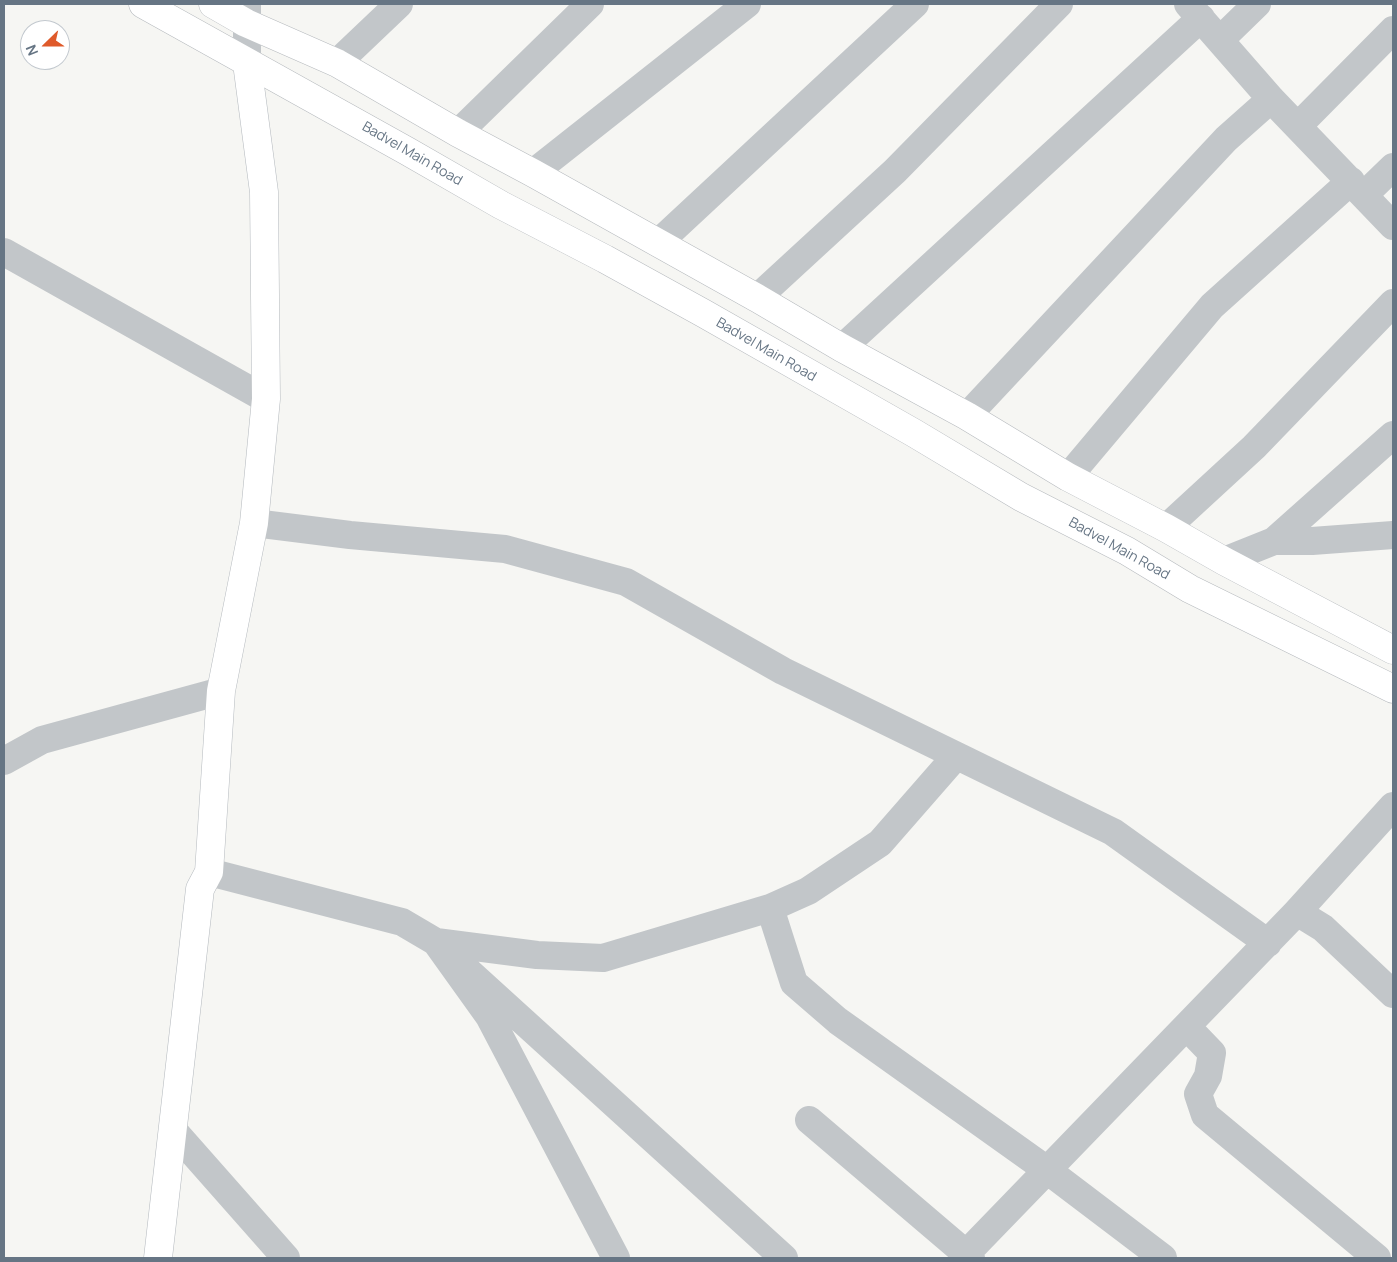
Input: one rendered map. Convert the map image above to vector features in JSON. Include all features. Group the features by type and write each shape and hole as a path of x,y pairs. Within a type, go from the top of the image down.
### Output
{"main road":[{"name":"Badvel Main Road","path":"143,4 407,151 501,206 605,259 703,313 914,433 1021,497 1127,551 1190,588 1393,689"},
{"path":"213,4 247,13 458,133 658,242 842,348 967,416 1068,477 1393,650"},
{"path":"158,1258 200,889 209,872 221,692 254,523 266,399 264,192 247,63"}],"street":[{"path":"337,63 399,4"},
{"path":"458,133 590,4"},
{"path":"534,173 747,4"},
{"path":"658,242 915,4"},
{"path":"757,298 895,171 1060,4"},
{"path":"1220,40 1257,4"},
{"path":"842,348 1195,11 1271,99 1393,226"},
{"path":"247,13 247,63"},
{"path":"1298,126 1393,30"},
{"path":"967,416 1226,139 1271,99"},
{"path":"1068,477 1212,306 1357,188 1393,168"},
{"path":"4,252 266,399"},
{"path":"1166,528 1254,447 1393,303"},
{"path":"1224,561 1274,540 1393,435"},
{"path":"254,523 350,535 505,549 626,582 783,671 1113,832 1268,943"},
{"path":"1274,540 1312,541 1393,535"},
{"path":"4,761 42,740 221,692"},
{"path":"436,942 536,954 603,958 770,908 808,891 880,843 956,756"},
{"path":"809,1120 966,1257 1047,1170 1268,943 1393,806"},
{"path":"209,872 402,922 436,942 784,1258"},
{"path":"770,908 794,983 838,1021 1047,1170 1163,1258"},
{"path":"1297,912 1323,928 1393,994"},
{"path":"436,942 489,1016 616,1258"},
{"path":"1187,1027 1212,1053 1208,1076 1198,1094 1205,1115 1377,1258"},
{"path":"173,1130 286,1258"}]}
